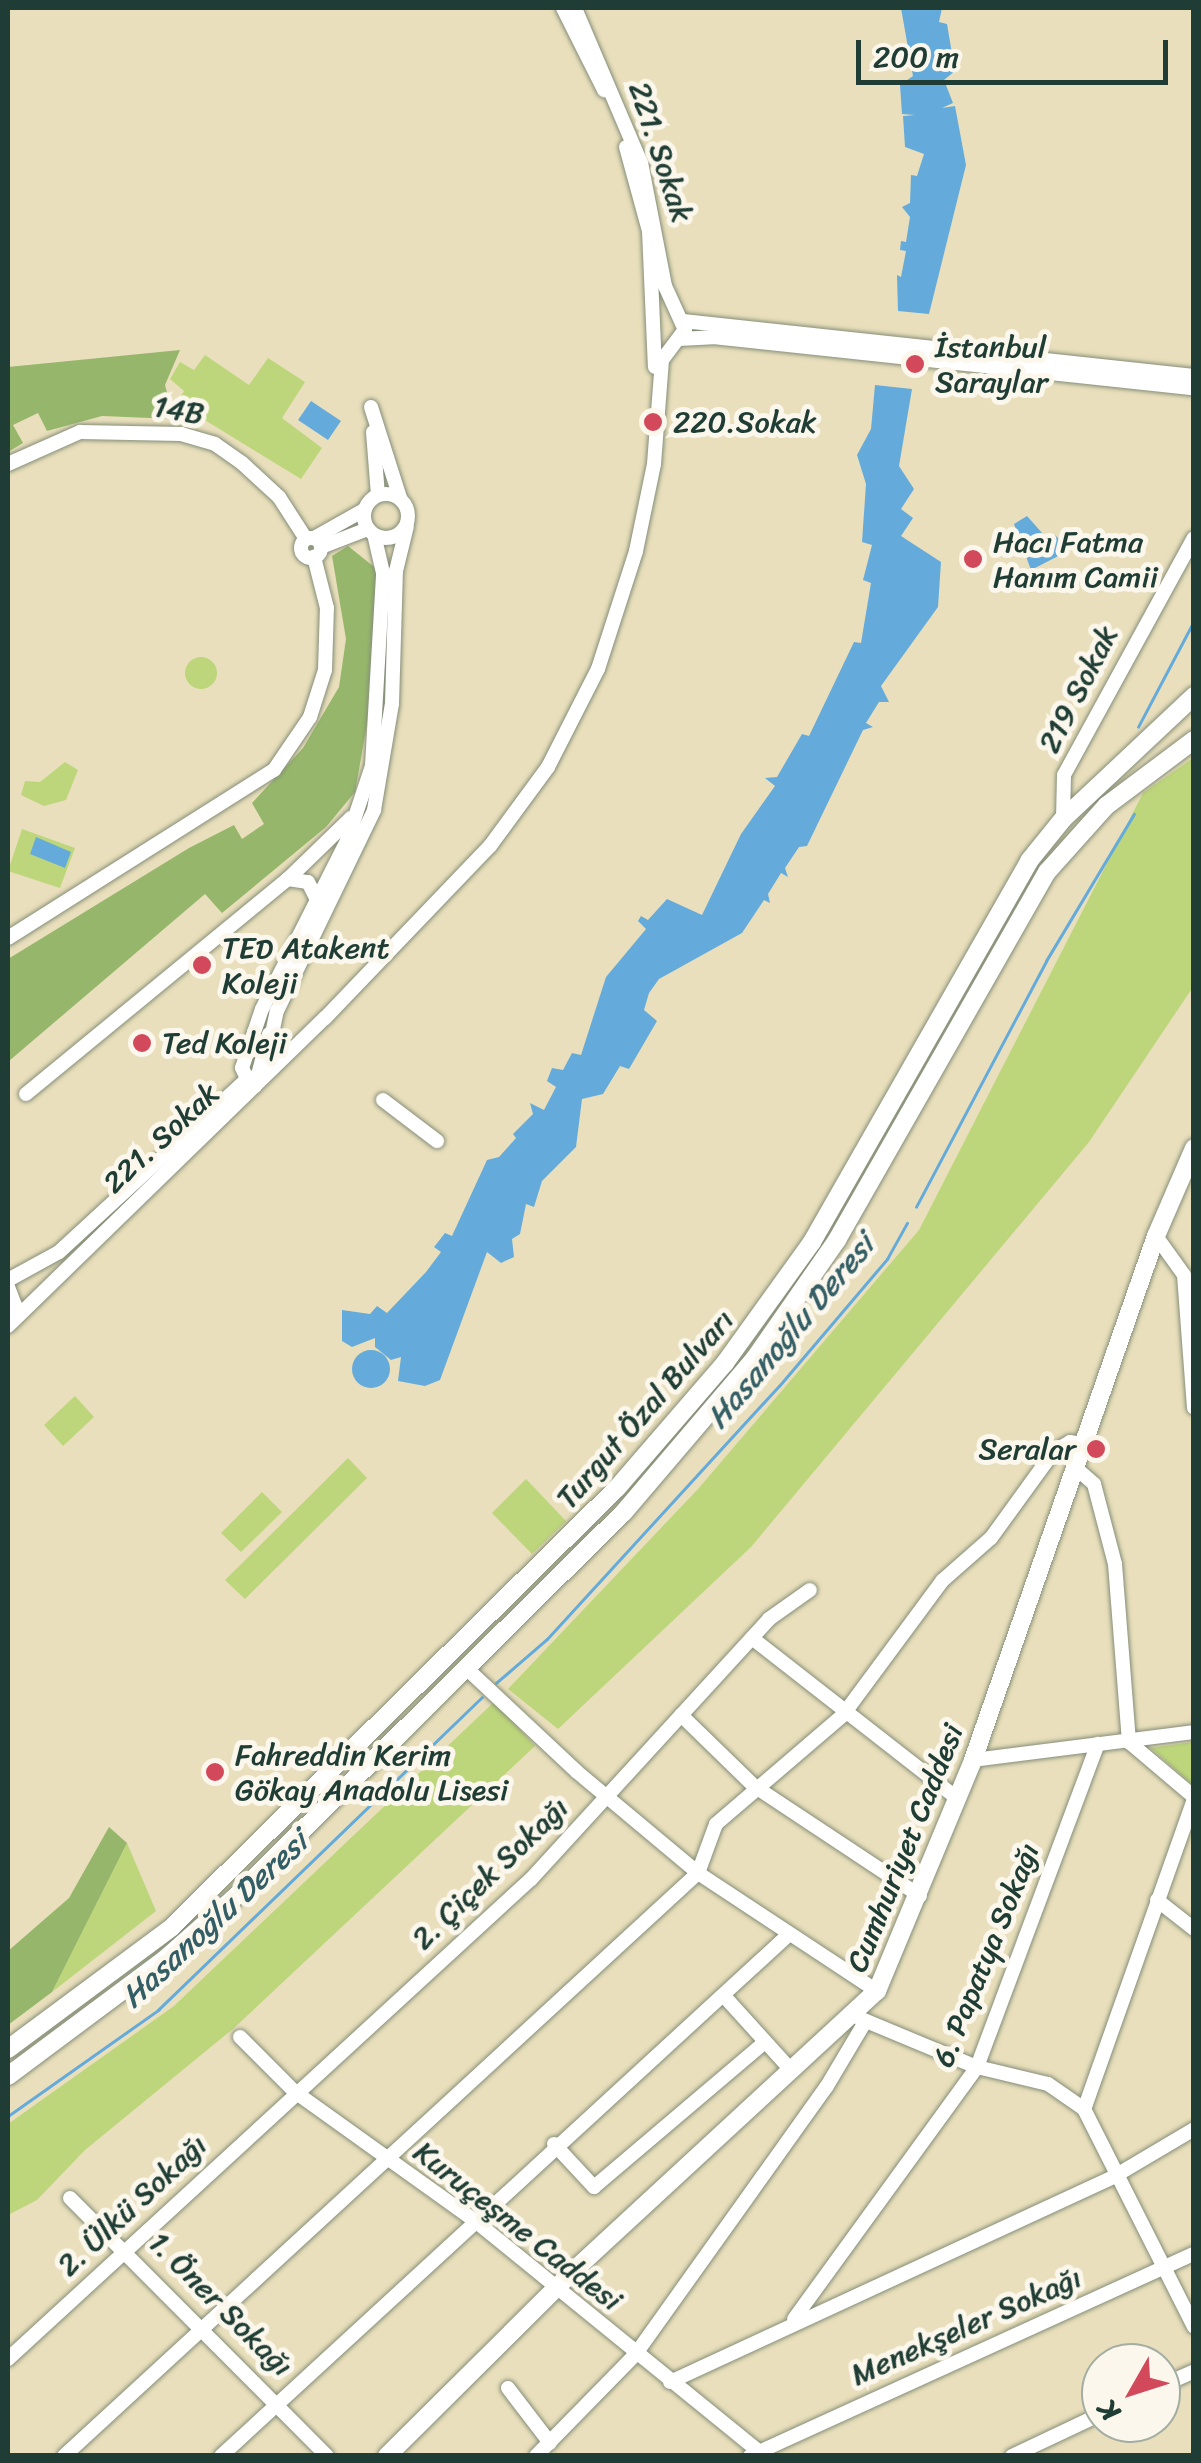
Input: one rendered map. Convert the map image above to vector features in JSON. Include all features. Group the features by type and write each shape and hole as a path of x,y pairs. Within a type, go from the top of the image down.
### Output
{"main road":[{"name":"Turgut Özal Bulvarı","path":"8,2049 172,1927 228,1874 554,1554 725,1363 812,1242 1001,905 1063,819 1194,696"},
{"name":"Turgut Özal Bulvarı","path":"8,2076 165,1959 624,1512 755,1358 837,1240 1047,872 1106,806 1194,740"},
{"name":"Cumhuriyet Caddesi","path":"387,2456 558,2288 792,2070 860,2018 920,1896 973,1760 1088,1444 1156,1236 1194,1148"}],"street":[{"path":"562,8 624,138 649,231 657,328 656,438"},
{"name":"221. Sokak","path":"574,8 642,163 662,246 664,286 681,319"},
{"path":"657,328 666,315 1194,376"},
{"path":"269,1034 275,1051 290,1048 490,846 548,767 598,669 636,551 656,438 662,360 678,340 681,319"},
{"path":"657,328 664,340 714,337 1194,388"},
{"path":"260,1069 269,1034 374,810 392,704 396,571 408,510 400,498 370,407 378,495 364,510 313,545"},
{"name":"14B","path":"8,464 80,432 181,434 215,444 279,497 313,545 328,608 325,670 310,717 285,756 252,790 8,938"},
{"path":"378,495 400,498"},
{"path":"247,1078 262,1009 362,806 380,706 384,573 364,510"},
{"path":"313,545 371,532 396,536 407,526"},
{"name":"219 Sokak","path":"1063,819 1064,776 1194,538"},
{"path":"26,1094 288,880 362,806"},
{"path":"288,880 308,882 317,900"},
{"name":"221. Sokak","path":"8,1283 59,1252 229,1090 290,1048"},
{"name":"221. Sokak","path":"9,1324 247,1078 290,1048"},
{"path":"383,1100 436,1141"},
{"path":"1156,1236 1189,1274 1194,1408"},
{"path":"8,1283 15,1304 9,1324"},
{"path":"64,2456 698,1872 716,1824 754,1786 780,1772 844,1715 942,1582 991,1538 1054,1451 1070,1442 1088,1444"},
{"path":"1078,1470 1094,1484 1114,1564 1129,1742 1194,1798 1084,2110"},
{"name":"2. Çiçek Sokağı","path":"295,2092 531,1879 752,1638 810,1590"},
{"path":"752,1638 844,1715 958,1799"},
{"path":"466,1668 606,1798 698,1872 787,1936 877,1990"},
{"path":"681,1715 754,1786 920,1896"},
{"path":"973,1760 1194,1732"},
{"name":"6. Papatya Sokağı","path":"794,2319 977,2067 1098,1744"},
{"path":"1158,1900 1194,1930"},
{"path":"220,2456 554,2144 787,1936"},
{"path":"724,1996 792,2070"},
{"path":"536,2456 635,2355 828,2086 860,2018 977,2067 1020,2073 1084,2110 1194,2328"},
{"name":"Kuruçeşme Caddesi","path":"240,2037 295,2092 474,2220 759,2454"},
{"path":"554,2144 594,2186 764,2043"},
{"name":"2. Ülkü Sokağı","path":"8,2358 295,2092"},
{"path":"670,2382 794,2319 1115,2176 1194,2129"},
{"name":"1. Öner Sokağı","path":"70,2198 126,2248 278,2400 327,2456"},
{"name":"Menekşeler Sokağı","path":"759,2454 1194,2254"},
{"path":"508,2388 550,2443"},
{"path":"1012,2456 1081,2423"}],"green space":[{"path":"180,350 165,385 174,419 102,416 47,431 38,413 13,425 23,443 8,452 8,367"},
{"path":"205,355 249,385 268,358 305,382 282,418 322,448 301,479 177,403 184,391 170,379 180,362 194,370"},
{"path":"348,546 378,570 372,696 355,792 326,827 222,913 205,894 9,1061 8,959 189,848 234,825 242,839 264,824 252,803 303,748 339,687 346,639 332,556"},
{"path":"201,657 213,661 217,673 213,685 201,689 189,685 185,673 189,661"},
{"path":"1193,758 1193,987 1089,1142 751,1547 558,1729 508,1689 698,1489 919,1230 1143,793"},
{"path":"65,762 78,770 66,800 44,806 21,795 25,781 40,782"},
{"path":"22,829 75,848 60,888 8,871"},
{"path":"75,1396 94,1417 63,1446 44,1425"},
{"path":"348,1458 367,1478 245,1599 225,1580"},
{"path":"526,1479 566,1521 532,1554 492,1513"},
{"path":"262,1492 282,1512 241,1552 221,1533"},
{"path":"494,1702 535,1746 234,2028 85,2150 37,2200 8,2215 8,2124 174,2006"},
{"path":"1193,1742 1193,1785 1151,1748"},
{"path":"109,1827 127,1843 52,1992 8,2025 8,1951 69,1898"},
{"path":"127,1843 156,1911 52,1992"}],"water":[{"path":"901,8 942,8 939,22 947,24 955,71 944,80 953,103 942,108 955,106 966,165 929,314 898,311 897,275 901,277 906,251 900,250 901,241 906,242 910,217 902,207 910,203 911,175 917,176 924,154 905,147 903,116 915,115 902,114 900,85 913,76"},
{"path":"875,385 912,389 899,466 914,489 901,509 913,518 901,536 941,562 938,607 881,686 889,702 879,702 866,723 873,727 863,730 807,846 799,847 785,868 788,877 781,873 768,894 770,903 764,900 742,933 659,979 649,993 644,1010 657,1021 629,1069 620,1066 603,1094 582,1099 576,1147 542,1181 534,1207 526,1204 520,1234 512,1239 514,1257 501,1263 487,1252 440,1380 425,1386 398,1381 401,1357 391,1360 375,1347 375,1338 352,1347 342,1341 342,1310 370,1314 377,1306 387,1313 426,1272 441,1252 434,1247 445,1233 452,1236 487,1160 499,1157 516,1138 513,1134 533,1114 530,1103 544,1110 556,1087 547,1081 552,1068 563,1070 572,1053 581,1055 606,977 646,929 638,921 641,916 648,920 667,899 702,915 741,834 775,786 765,778 777,777 802,734 809,736 854,642 861,643 871,583 863,580 872,545 862,542 866,484 857,455 871,429"},
{"path":"311,401 341,421 328,440 298,420"},
{"path":"1027,516 1043,534 1055,535 1070,550 1031,570 1014,524"},
{"path":"36,837 71,852 65,868 30,854"},
{"path":"371,1350 384,1356 390,1369 384,1382 371,1388 358,1382 352,1369 358,1356"}],"waterway":[{"name":"Hasanoğlu Deresi","path":"1138,727 1194,621"},
{"name":"Hasanoğlu Deresi","path":"916,1207 1046,961 1134,814"},
{"name":"Hasanoğlu Deresi","path":"496,1683 547,1639 779,1386 887,1259 907,1223"},
{"name":"Hasanoğlu Deresi","path":"8,2116 158,2010 482,1697"}],"place":[{"name":"İstanbul Saraylar","path":"915,364"},
{"name":"220.Sokak","path":"653,422"},
{"name":"Hacı Fatma Hanım Camii","path":"973,559"},
{"name":"TED Atakent Koleji","path":"202,965"},
{"name":"Ted Koleji","path":"142,1043"},
{"name":"Seralar","path":"1096,1449"},
{"name":"Fahreddin Kerim Gökay Anadolu Lisesi","path":"215,1772"}]}
